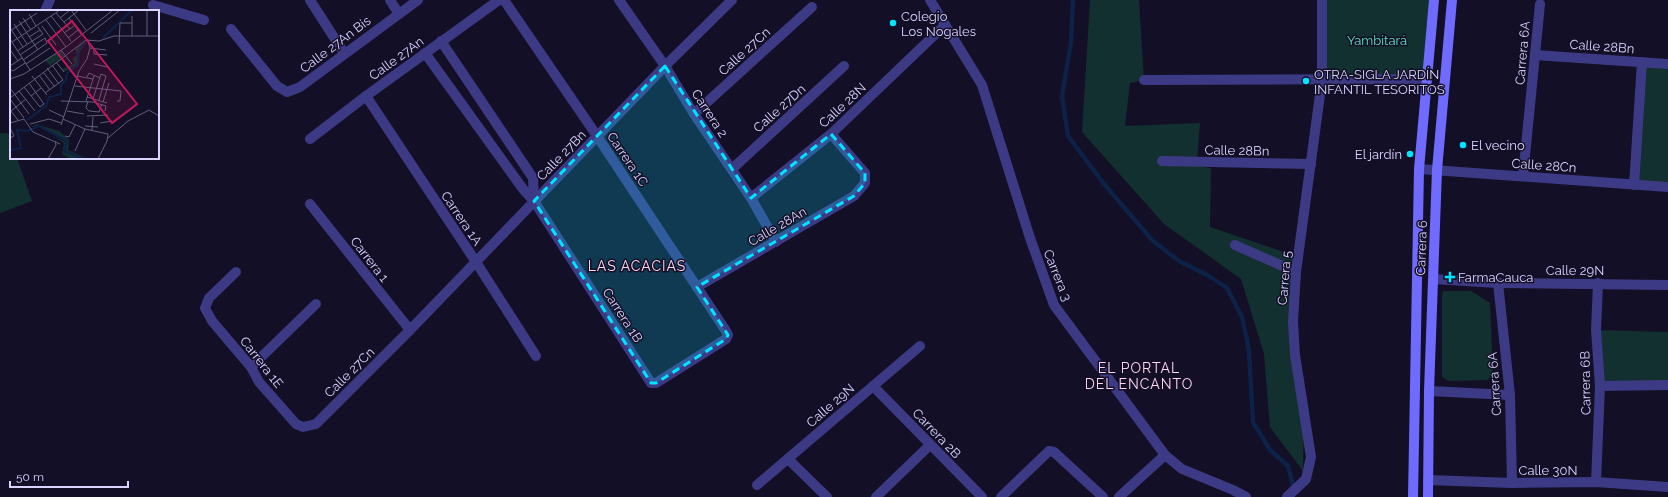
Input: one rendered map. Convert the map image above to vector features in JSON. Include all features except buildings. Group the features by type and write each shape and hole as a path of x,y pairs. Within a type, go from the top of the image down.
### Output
{"main road":[{"name":"Carrera 6","path":"1413,497 1419,169 1434,0"},
{"name":"Carrera 6","path":"1428,497 1429,391 1437,170 1452,0"}],"street":[{"path":"45,10 50,0"},
{"path":"310,0 344,53"},
{"path":"390,0 399,14"},
{"name":"Calle 27An Bis","path":"231,29 277,86 287,92 300,87 344,53 418,0"},
{"name":"Calle 27An","path":"310,139 366,96 499,0"},
{"name":"Carrera 1C","path":"504,0 698,287 728,335"},
{"name":"Carrera 2","path":"619,0 665,66 694,114 751,198 776,242"},
{"name":"Calle 27Bn","path":"410,330 665,66 732,0"},
{"name":"Carrera 3","path":"930,0 982,85 1030,238 1054,305 1165,455 1182,469 1234,490 1246,497"},
{"name":"Carrera 5","path":"1287,497 1306,479 1311,457 1295,355 1293,322 1296,272 1322,80 1322,0"},
{"name":"Carrera 6A","path":"1523,176 1540,4"},
{"path":"153,5 204,20"},
{"name":"Calle 27Cn","path":"694,114 812,8"},
{"name":"Calle 28N","path":"751,198 831,134 946,25"},
{"path":"442,41 533,178 534,201"},
{"name":"Carrera 1B","path":"425,53 523,189 534,201 651,383 656,383 726,339 728,335"},
{"name":"Calle 28Bn","path":"1535,55 1668,64"},
{"path":"1634,185 1642,62"},
{"name":"Calle 27Dn","path":"732,169 844,66"},
{"path":"1144,80 1427,79"},
{"name":"Carrera 1A","path":"366,96 476,262 536,356"},
{"name":"Calle 28An","path":"698,287 854,196 865,183 865,173 831,134"},
{"name":"Calle 28Bn","path":"1162,161 1311,164"},
{"name":"Calle 28Cn","path":"1419,169 1668,187"},
{"name":"Carrera 1","path":"310,204 410,330"},
{"path":"1234,245 1296,272"},
{"name":"Carrera 1E","path":"236,272 209,298 205,308 212,321 250,367 259,382 296,424 303,428"},
{"name":"Calle 29N","path":"1433,279 1498,284 1598,283 1668,285"},
{"name":"Carrera 6B","path":"1596,482 1600,386 1596,330 1598,283"},
{"name":"Carrera 6A","path":"1498,284 1510,395 1512,483"},
{"path":"250,367 316,304"},
{"name":"Calle 27Cn","path":"303,428 316,424 410,330"},
{"name":"Calle 29N","path":"757,485 920,346"},
{"path":"1600,386 1668,385"},
{"name":"Carrera 2B","path":"873,386 982,497"},
{"path":"1429,391 1510,395"},
{"path":"876,497 930,445"},
{"path":"1001,497 1049,451 1054,452 1103,497"},
{"path":"1119,497 1165,455"},
{"path":"788,458 827,497"},
{"name":"Calle 30N","path":"1428,480 1512,483 1596,482 1668,487"}],"highlighted area":[{"path":"665,66 751,198 831,134 865,173 865,183 854,196 697,287 728,335 726,339 656,383 651,383 534,201"}],"green space":[{"path":"1090,0 1139,0 1144,80 1130,83 1125,126 1200,123 1197,162 1167,162 1211,168 1210,227 1296,256 1293,322 1304,407 1303,471 1270,427 1264,354 1241,279 1164,224 1082,132"},
{"name":"Yambitará","path":"1324,0 1434,0 1427,79 1322,80"},
{"path":"1642,62 1668,64 1668,187 1634,185"},
{"path":"0,133 8,133 10,138 10,159 17,159 32,201 0,213"},
{"path":"1443,291 1471,291 1490,303 1493,374 1488,380 1449,381 1442,377"},
{"path":"1596,330 1668,332 1668,386 1600,386"}],"waterway":[{"path":"1073,0 1071,42 1062,96 1068,136 1104,184 1153,241 1179,261 1209,276 1227,288 1242,317 1249,350 1253,422 1270,450 1288,466 1294,490"}],"place":[{"name":"Colegio Los Nogales","path":"893,23"},
{"name":"OTRA-SIGLA JARDÍN INFANTIL TESORITOS","path":"1306,81"},
{"name":"El vecino","path":"1463,145"},
{"name":"El jardín","path":"1410,154"},
{"name":"FarmaCauca","path":"1450,277"}],"district":[{"name":"LAS ACACIAS","path":"637,266"},
{"name":"EL PORTAL DEL ENCANTO","path":"1139,376"}]}
